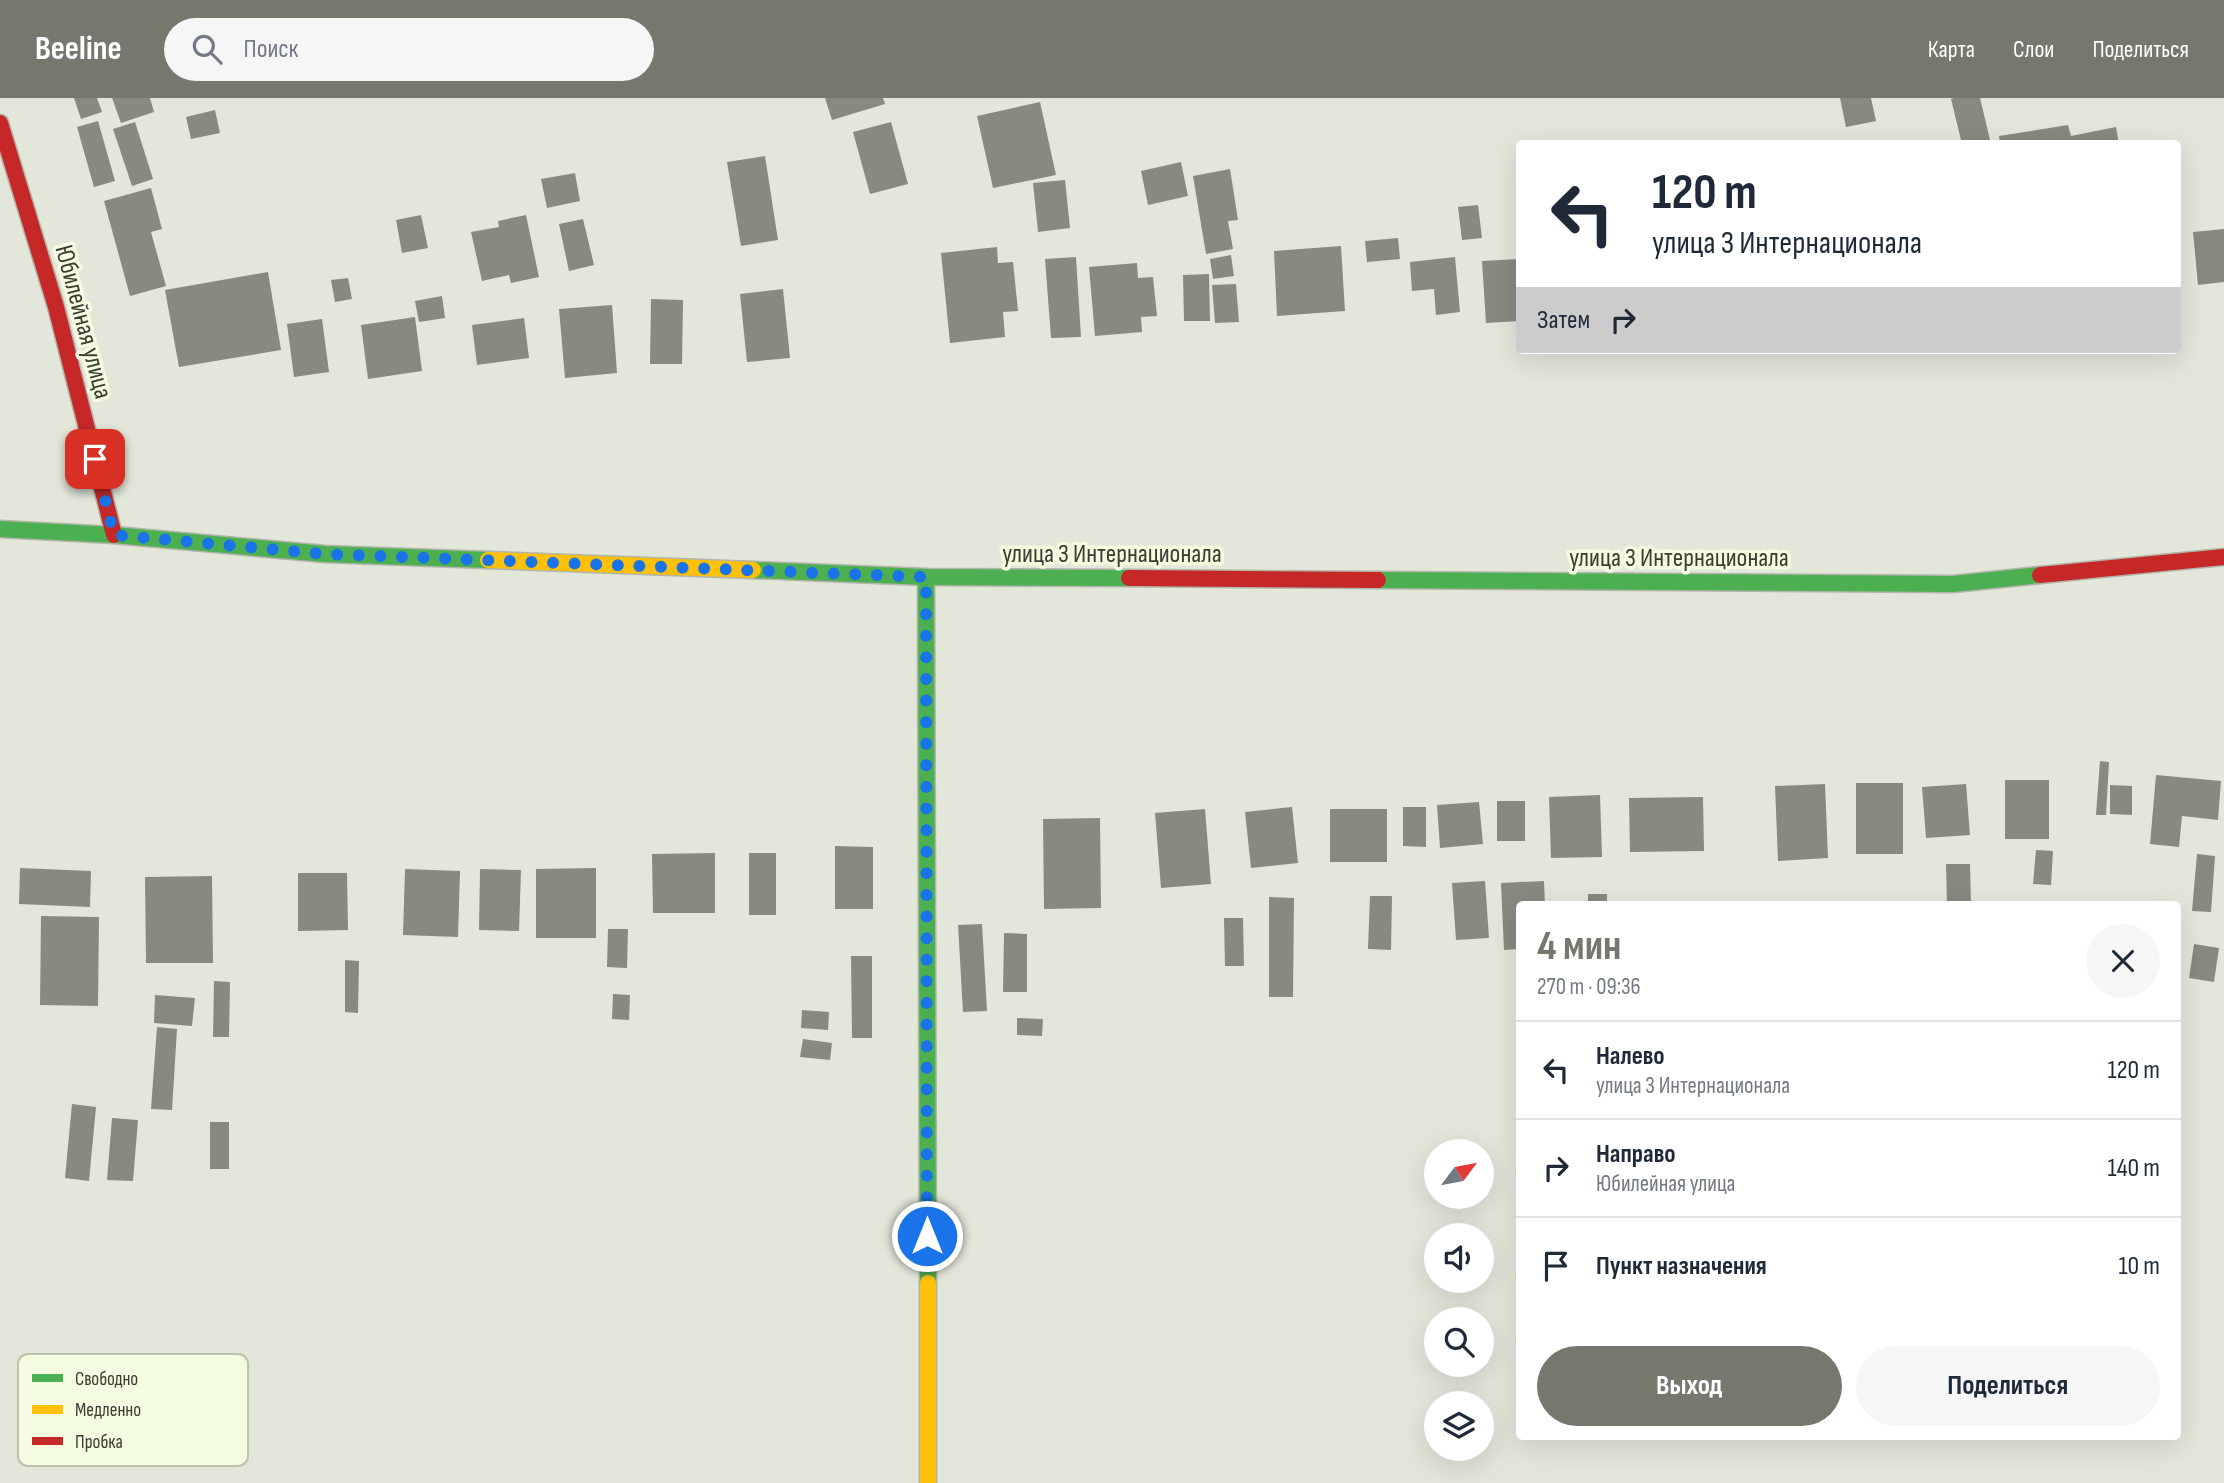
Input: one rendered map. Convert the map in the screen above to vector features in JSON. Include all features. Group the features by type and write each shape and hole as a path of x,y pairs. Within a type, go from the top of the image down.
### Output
{"main road":[{"name":"Юбилейная улица","path":"0,123 56,307 114,535"},
{"name":"улица 3 Интернационала","path":"0,529 114,535 325,554 926,577 1953,584 2224,557"},
{"path":"926,577 928,1483"}],"building":[{"path":"74,98 97,98 102,112 81,119"},
{"path":"112,98 150,98 154,112 121,123"},
{"path":"825,98 883,98 885,104 832,120"},
{"path":"1840,98 1871,98 1876,121 1846,127"},
{"path":"1980,98 1990,140 1961,140 1951,99"},
{"path":"1040,102 1056,175 993,188 977,116"},
{"path":"215,110 220,133 191,139 186,117"},
{"path":"98,121 115,181 94,187 77,127"},
{"path":"135,122 153,179 132,186 113,129"},
{"path":"891,122 908,184 870,194 853,132"},
{"path":"2068,125 2071,136 2116,127 2118,140 2000,140 1999,136"},
{"path":"765,156 778,240 741,246 727,162"},
{"path":"1181,162 1188,196 1148,205 1141,171"},
{"path":"1230,169 1238,220 1228,221 1233,249 1206,254 1193,176"},
{"path":"575,173 580,201 547,208 541,179"},
{"path":"1065,180 1070,228 1038,232 1033,183"},
{"path":"151,188 162,229 151,232 166,286 130,296 104,201"},
{"path":"1478,205 1482,238 1462,240 1458,207"},
{"path":"421,215 428,248 402,253 396,220"},
{"path":"526,215 539,277 511,283 509,275 482,281 471,232 499,227 498,221"},
{"path":"583,219 594,265 569,271 559,224"},
{"path":"2224,229 2224,282 2198,285 2193,232"},
{"path":"1398,238 1400,259 1367,262 1365,241"},
{"path":"1341,246 1345,311 1277,316 1274,251"},
{"path":"997,247 998,263 1013,262 1018,311 1003,312 1005,337 950,343 941,253"},
{"path":"1231,255 1234,276 1213,279 1210,259"},
{"path":"1076,257 1081,337 1051,338 1045,259"},
{"path":"1455,257 1460,312 1436,315 1434,289 1412,291 1410,262"},
{"path":"1516,259 1516,321 1486,323 1482,261"},
{"path":"1137,263 1138,278 1153,277 1157,316 1141,317 1142,332 1095,336 1089,267"},
{"path":"268,272 281,350 179,367 165,290"},
{"path":"1209,274 1210,321 1184,321 1183,275"},
{"path":"348,278 352,299 335,302 331,280"},
{"path":"1236,284 1239,322 1215,323 1212,285"},
{"path":"783,289 790,358 747,362 740,294"},
{"path":"442,296 445,318 419,322 415,301"},
{"path":"651,299 683,300 682,364 650,364"},
{"path":"612,305 617,373 565,378 559,309"},
{"path":"415,317 422,371 368,379 361,325"},
{"path":"524,318 529,358 477,365 472,325"},
{"path":"322,319 329,372 294,377 287,324"},
{"path":"2100,761 2109,762 2106,815 2096,815"},
{"path":"2156,775 2221,781 2218,820 2182,816 2179,847 2150,844"},
{"path":"2005,780 2049,780 2049,839 2005,839"},
{"path":"1856,783 1903,783 1903,854 1856,854"},
{"path":"1825,784 1828,858 1778,861 1775,786"},
{"path":"1966,784 1970,835 1926,838 1922,787"},
{"path":"2110,785 2132,786 2132,815 2110,814"},
{"path":"1600,795 1602,857 1551,858 1549,797"},
{"path":"1703,797 1704,851 1630,852 1629,798"},
{"path":"1497,801 1525,801 1525,841 1497,841"},
{"path":"1479,802 1483,844 1440,848 1437,805"},
{"path":"1292,807 1298,863 1251,868 1245,812"},
{"path":"1403,807 1426,807 1426,847 1403,846"},
{"path":"1205,809 1211,884 1161,888 1155,813"},
{"path":"1330,809 1387,809 1387,862 1330,862"},
{"path":"1100,818 1101,908 1044,909 1043,819"},
{"path":"835,846 873,847 873,909 835,909"},
{"path":"2036,850 2053,851 2051,885 2033,884"},
{"path":"715,853 715,913 653,913 652,854"},
{"path":"749,853 776,853 776,915 749,915"},
{"path":"2197,854 2215,856 2211,912 2192,911"},
{"path":"1946,864 1970,864 1971,901 1947,901"},
{"path":"20,868 91,871 90,907 19,904"},
{"path":"596,868 596,938 536,938 536,869"},
{"path":"405,869 460,871 458,937 403,935"},
{"path":"480,869 521,870 519,931 479,930"},
{"path":"298,873 347,873 348,930 298,931"},
{"path":"212,876 213,963 146,963 145,877"},
{"path":"1485,881 1489,938 1456,940 1452,883"},
{"path":"1544,881 1545,901 1516,901 1516,949 1504,950 1501,883"},
{"path":"1588,894 1607,894 1607,901 1588,901"},
{"path":"1370,896 1392,896 1391,950 1368,949"},
{"path":"1269,897 1294,898 1293,997 1269,997"},
{"path":"41,916 99,917 98,1006 40,1005"},
{"path":"1224,918 1243,918 1244,966 1225,966"},
{"path":"982,924 987,1011 963,1012 958,925"},
{"path":"608,929 628,929 627,968 607,967"},
{"path":"1004,933 1027,934 1027,992 1003,992"},
{"path":"2194,944 2219,948 2214,982 2189,978"},
{"path":"851,956 872,956 872,1038 852,1038"},
{"path":"345,960 359,961 358,1013 345,1012"},
{"path":"214,981 230,982 229,1037 213,1037"},
{"path":"613,994 630,995 629,1020 612,1019"},
{"path":"155,995 195,998 192,1026 154,1023"},
{"path":"802,1010 829,1012 828,1030 801,1028"},
{"path":"1017,1018 1043,1019 1042,1036 1017,1035"},
{"path":"157,1027 177,1029 172,1110 151,1109"},
{"path":"803,1039 832,1043 830,1060 800,1057"},
{"path":"72,1104 96,1107 89,1181 65,1178"},
{"path":"112,1118 138,1120 133,1181 107,1180"},
{"path":"210,1122 229,1122 229,1169 210,1169"}],"traffic: fast":[{"path":"0,529 114,535 325,554 488,560"},
{"path":"753,570 926,577 1129,578"},
{"path":"1378,580 1953,584 2040,575"},
{"path":"926,577 928,1283"}],"traffic: slow":[{"path":"488,560 753,570"},
{"path":"928,1283 928,1483"}],"traffic: jam":[{"path":"0,123 56,307 114,535"},
{"path":"2040,575 2224,557"},
{"path":"1129,578 1378,580"}],"route":[{"path":"95,459 114,535 325,554 926,577 927,1236"}]}
